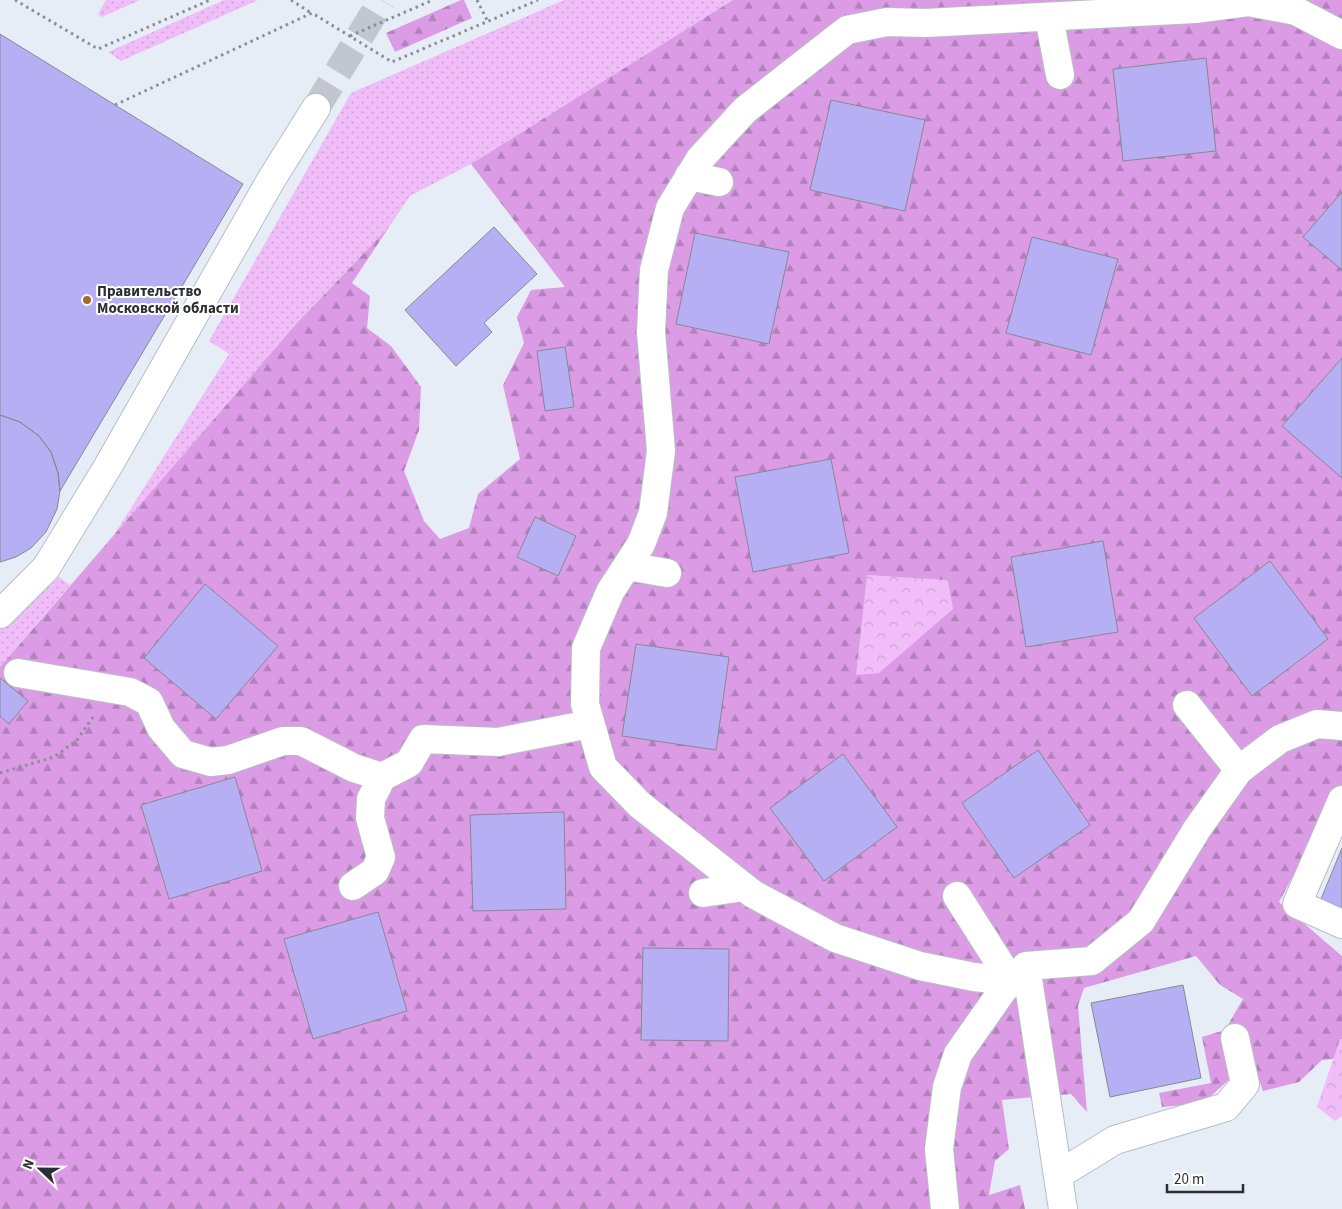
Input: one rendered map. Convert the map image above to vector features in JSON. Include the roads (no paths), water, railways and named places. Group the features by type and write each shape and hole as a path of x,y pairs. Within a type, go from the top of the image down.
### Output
{"lane":[{"path":"1329,725 1280,739 1239,770 1197,829 1142,921 1092,960 1018,974 974,977 920,966 835,938 753,894 640,805 603,767 584,704 586,648 610,592 641,544 654,513 661,452 651,332 654,270 670,208 700,159 745,110 847,30 887,22 925,23 1195,9 1248,2 1296,12 1342,35"},
{"path":"1049,16 1060,75"},
{"path":"0,614 46,568 107,468 271,180 316,108"},
{"path":"690,176 719,182"},
{"path":"627,566 667,573"},
{"path":"18,673 130,692 149,702 162,728 183,754 211,762 228,760 283,741 301,740 354,768 382,777"},
{"path":"1187,705 1239,770"},
{"path":"352,886 375,871 381,857 370,818 371,798 382,777 409,763 423,739 498,742 590,724"},
{"path":"1342,800 1296,904 1342,924"},
{"path":"702,893 744,887"},
{"path":"957,896 1018,974 1063,1209"},
{"path":"945,1209 940,1149 946,1087 958,1054 1003,990 1018,974"},
{"path":"1058,1175 1115,1140 1226,1107 1245,1084 1235,1038"}],"tunnel":[{"path":"316,108 382,0"}],"place":[{"name":"Правительство Московской области","path":"87,300"}]}
